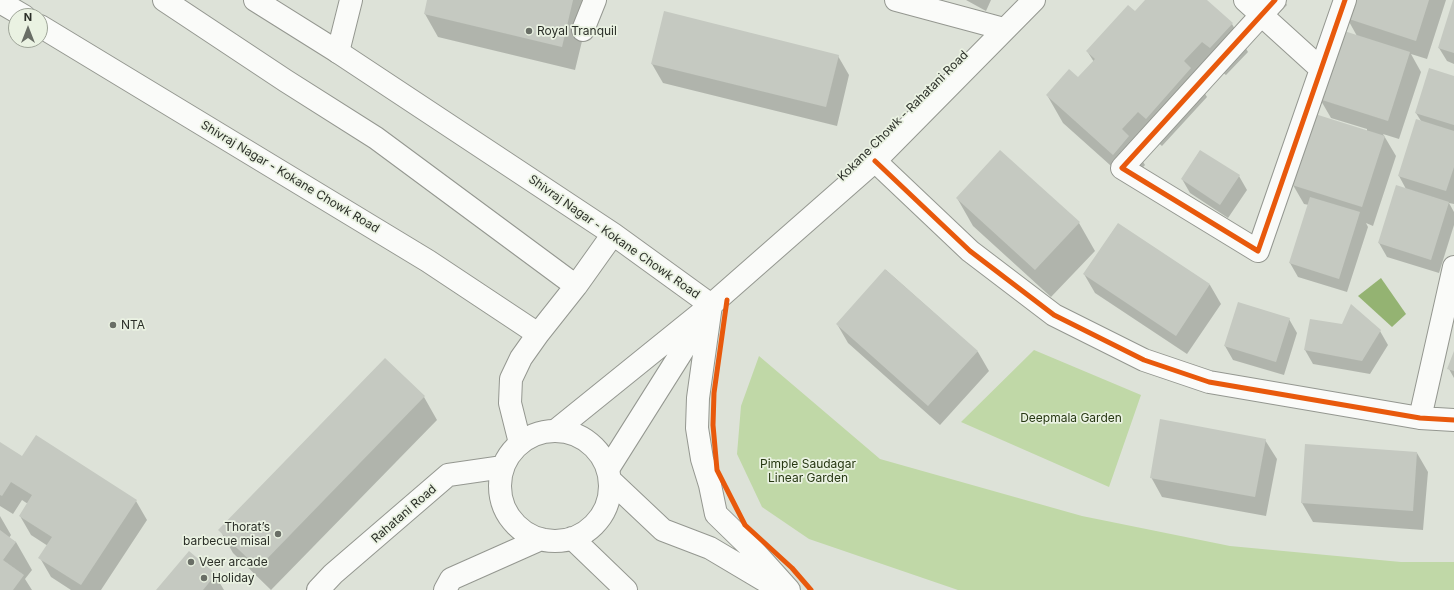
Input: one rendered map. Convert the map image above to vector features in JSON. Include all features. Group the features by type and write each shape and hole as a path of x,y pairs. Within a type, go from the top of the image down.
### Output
{"street":[{"path":"164,0 286,81 376,138 576,286"},
{"name":"Shivraj Nagar - Kokane Chowk Road","path":"255,0 338,52 613,234 711,305"},
{"path":"338,52 351,0"},
{"path":"583,30 595,0"},
{"path":"896,0 1004,30"},
{"name":"Kokane Chowk - Rahatani Road","path":"711,305 875,161 1034,0"},
{"path":"1245,0 1268,8 1321,69"},
{"path":"1268,8 1122,168 1258,251 1345,0"},
{"path":"0,2 10,8"},
{"name":"Shivraj Nagar - Kokane Chowk Road","path":"48,31 428,261 538,334"},
{"path":"875,161 970,251 1054,315 1144,360 1209,382 1420,418 1454,420"},
{"path":"520,443 510,404 511,379 521,358 576,286 613,234"},
{"path":"1420,418 1454,267"},
{"path":"555,431 711,305"},
{"path":"609,475 711,305"},
{"path":"711,305 698,398 697,428 702,460 710,485 716,514 753,550 789,590"},
{"path":"547,431 555,431 578,435 588,441 596,449 603,458 609,475 610,491 604,512 590,528 582,534 572,538 552,541 532,536 523,531 509,516 504,506 500,487 503,466 510,453 520,443 533,435 547,431"},
{"name":"Rahatani Road","path":"318,590 334,574 448,475 503,466"},
{"path":"609,475 663,530 710,548 781,590"},
{"path":"572,538 626,590"},
{"path":"445,590 451,579 541,539"}],"green space":[{"name":"Deepmala Garden","path":"1034,350 1141,395 1109,487 961,422"},
{"name":"Pimple Saudagar Linear Garden","path":"759,356 880,459 1082,516 1230,546 1401,562 1454,562 1454,590 958,590 809,539 762,507 737,454 741,406"}],"shaded area":[{"path":"1381,278 1406,314 1392,327 1358,296"}],"building":[{"name":"Royal Tranquil","path":"427,0 573,0 562,47 424,14"},
{"path":"1145,0 1207,0 1233,23 1210,48 1202,42 1184,61 1191,68 1146,119 1138,112 1122,129 1129,136 1113,155 1046,95 1069,69 1078,77 1095,59 1086,51 1128,5 1135,11"},
{"path":"1352,0 1429,0 1416,41 1346,18"},
{"path":"1454,0 1454,53 1438,48"},
{"path":"664,11 839,55 826,107 651,64"},
{"path":"1341,30 1410,52 1388,121 1319,99"},
{"path":"1429,68 1454,76 1454,125 1415,113"},
{"path":"1315,114 1385,136 1362,207 1292,185"},
{"path":"1416,119 1454,131 1454,167 1446,191 1398,176"},
{"path":"1000,150 1080,222 1035,270 956,198"},
{"path":"1200,150 1240,175 1220,205 1181,179"},
{"path":"1396,185 1449,202 1431,260 1378,243"},
{"path":"1310,197 1360,212 1339,279 1289,263"},
{"path":"1118,223 1210,284 1176,336 1083,274"},
{"path":"885,269 978,351 928,406 836,324"},
{"path":"1238,302 1290,318 1276,362 1224,346"},
{"path":"1351,304 1381,330 1362,361 1304,350 1310,319 1342,324"},
{"path":"1454,351 1454,371 1447,369"},
{"path":"385,358 425,396 258,568 218,530"},
{"path":"1160,419 1266,439 1255,497 1150,478"},
{"path":"36,435 137,500 81,585 38,558 52,537 19,516 32,495 11,482 2,496 0,495 0,442 22,456"},
{"path":"1305,444 1417,452 1413,511 1301,503"},
{"path":"0,530 16,542 3,560 24,575 13,590 0,590"},
{"name":"Veer arcade","path":"189,551 216,574 203,590 156,590"}],"cycle path":[{"path":"1275,0 1122,168 1258,251 1345,0"},
{"path":"875,161 970,251 1054,315 1144,360 1209,382 1420,418 1454,420"},
{"path":"727,300 714,393 713,425 717,470 745,525 792,568 811,590"}],"place":[{"name":"Royal Tranquil","path":"529,31"},
{"name":"NTA","path":"113,325"},
{"name":"Thorat’s barbecue misal","path":"278,534"},
{"name":"Veer arcade","path":"191,562"},
{"name":"Holiday","path":"204,578"}]}
